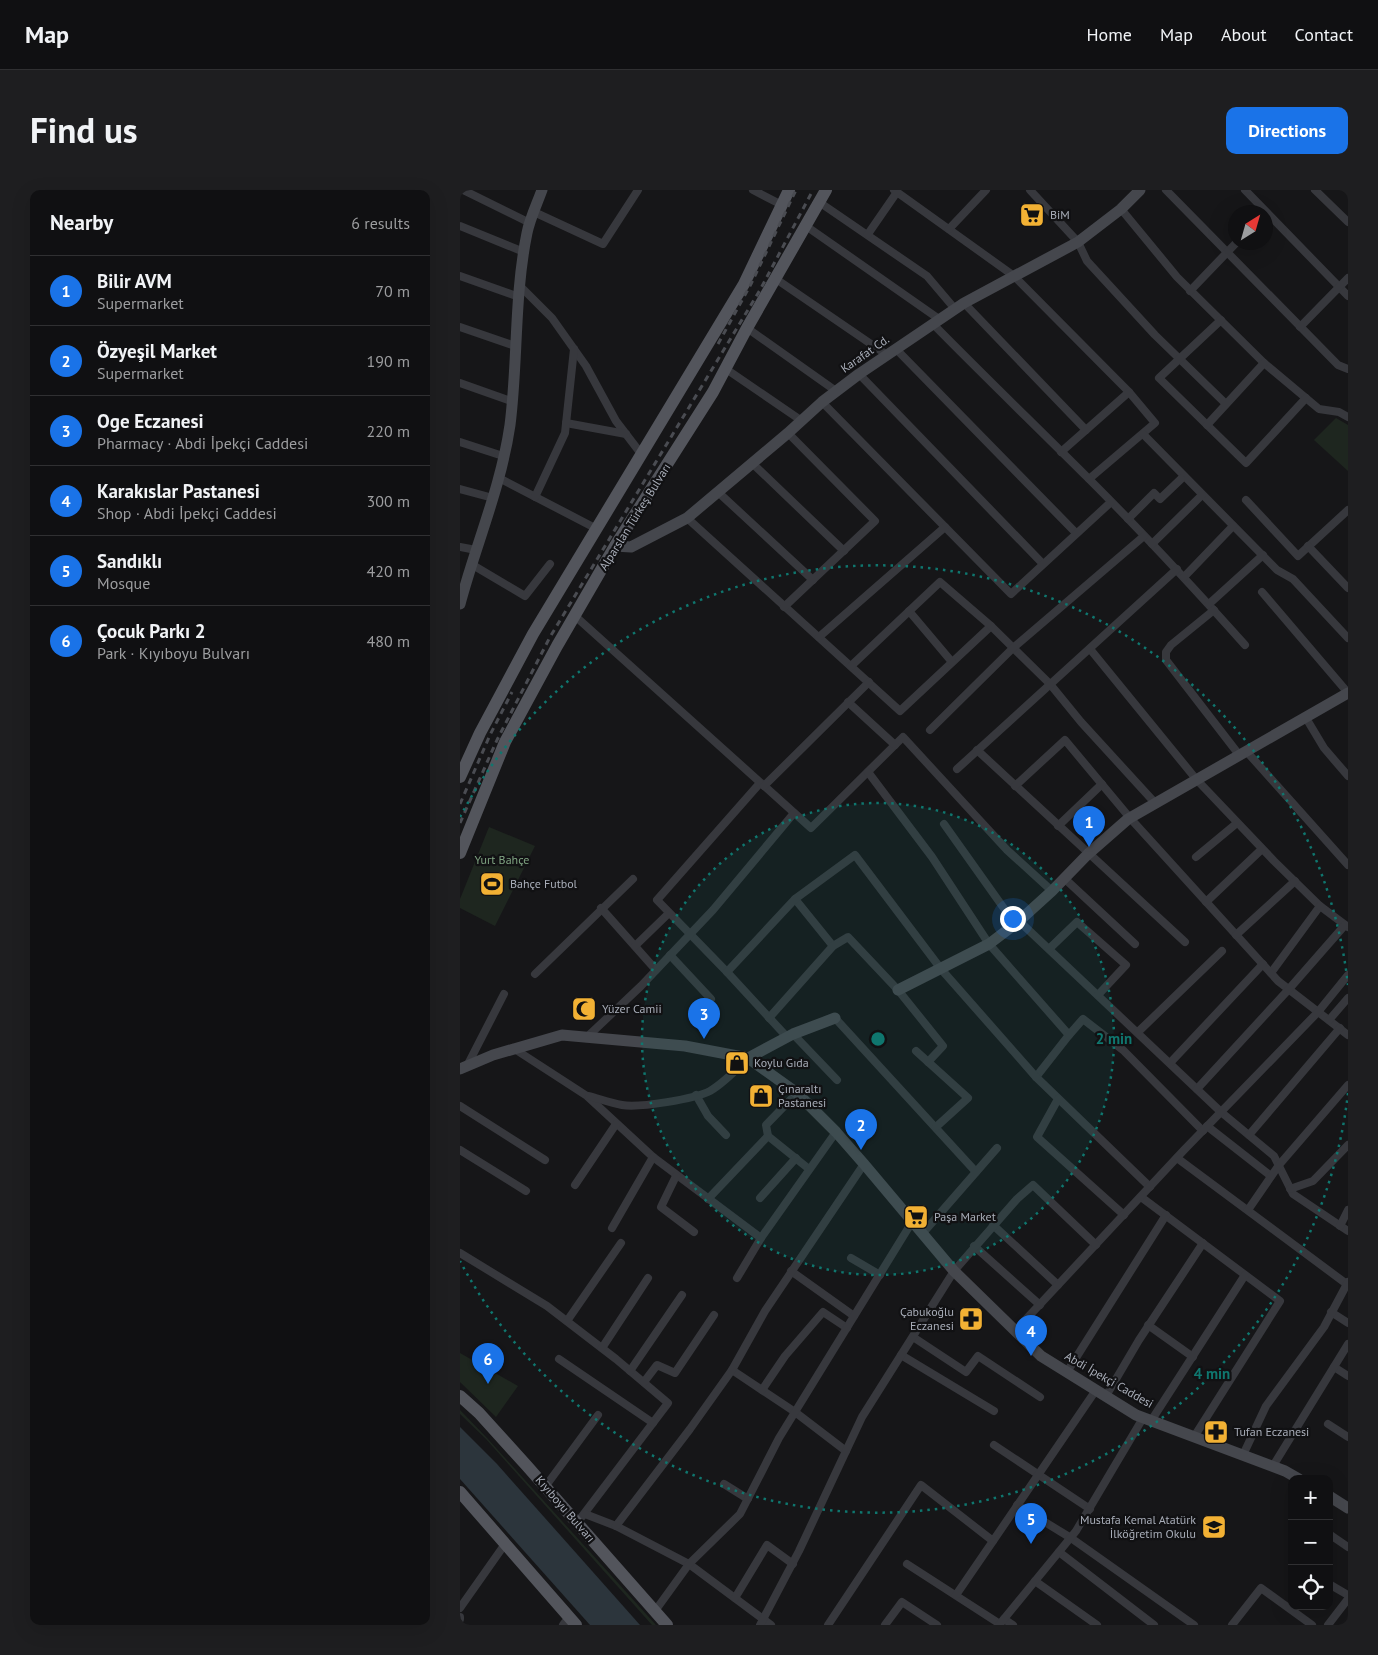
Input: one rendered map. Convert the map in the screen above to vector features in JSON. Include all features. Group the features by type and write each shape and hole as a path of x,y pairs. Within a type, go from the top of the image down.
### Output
{"main road":[{"path":"460,600 499,478 510,426 519,292 524,252 527,231 542,190"},
{"name":"Alparslan Türkeş Bulvarı","path":"460,777 480,734 533,634 744,284 789,190"},
{"name":"Alparslan Türkeş Bulvarı","path":"460,853 506,742 557,646 615,546 713,392 747,328 826,190"},
{"name":"Karafat Cd.","path":"615,546 632,547 687,518 822,402 859,374 959,306 1078,242 1121,209 1140,190"},
{"path":"898,990 989,944 1052,891 1088,854 1130,818 1348,693"},
{"path":"748,1058 790,1036 835,1018"},
{"name":"Abdi İpekçi Caddesi","path":"462,1065 513,1048 562,1035 685,1046 748,1058 797,1092 864,1164 954,1272 1041,1356 1147,1419 1273,1466 1291,1475"},
{"name":"Kıyıboyu Bulvarı","path":"460,1396 479,1414 545,1487 581,1518 667,1625"},
{"path":"460,1492 569,1622"},
{"path":"1333,1499 1348,1508"}],"street":[{"path":"463,190 602,244 638,190"},
{"path":"754,190 782,205"},
{"path":"949,229 986,190"},
{"path":"1030,190 1078,242 1087,261 1155,335 1225,403"},
{"path":"1166,190 1338,365 1348,369"},
{"path":"1245,190 1258,205"},
{"path":"1315,190 1348,222"},
{"path":"868,234 895,191 1014,276 1129,392 1155,423 1089,479"},
{"path":"819,202 927,276 1086,430"},
{"path":"1121,209 1177,277 1264,363 1319,409 1339,412 1348,417"},
{"path":"1273,221 1348,296"},
{"path":"460,226 524,252"},
{"path":"806,226 936,321 1010,402 1089,479 1184,577 1245,645"},
{"path":"1190,290 1226,252"},
{"path":"460,276 519,292 552,318 586,366 616,421 642,455"},
{"path":"1300,327 1348,278"},
{"path":"776,279 892,352 1076,533"},
{"path":"1220,320 1158,378 1246,462 1306,398"},
{"path":"460,327 515,346"},
{"path":"747,328 836,392"},
{"path":"535,497 564,433 574,349"},
{"path":"1207,425 1225,403 1264,363"},
{"path":"726,369 802,421"},
{"path":"859,374 1043,564"},
{"path":"460,383 511,401"},
{"path":"1061,452 1129,392"},
{"path":"822,402 1011,594 1111,502"},
{"path":"566,423 626,434"},
{"path":"784,607 875,521 788,433"},
{"path":"1142,434 1277,570 1293,579 1348,638"},
{"path":"460,442 503,456"},
{"path":"752,463 844,551"},
{"path":"499,478 597,529"},
{"path":"1128,519 1154,493 1160,499 1181,479"},
{"path":"460,489 493,498"},
{"path":"719,492 813,580"},
{"path":"1152,544 1202,495"},
{"path":"1246,500 1298,556 1348,510"},
{"path":"687,518 900,711 991,626"},
{"path":"1184,577 1233,526"},
{"path":"819,637 945,527"},
{"path":"930,730 1013,648 1144,536"},
{"path":"1308,546 1348,588"},
{"path":"460,547 476,550"},
{"path":"1263,555 1171,645 1166,652 1166,660 1244,754 1348,865"},
{"path":"471,564 525,596 550,564"},
{"path":"957,769 1176,569"},
{"path":"851,666 940,582 991,626 1050,684 1081,722 1156,804"},
{"path":"1262,592 1348,693"},
{"path":"909,611 952,662"},
{"path":"575,616 811,828 903,737 1007,850 1052,891"},
{"path":"1090,649 1196,779 1262,849 1320,906 1347,926 1197,1089"},
{"path":"837,1080 769,1018 657,900 762,784 869,682"},
{"path":"848,702 895,745"},
{"path":"1306,718 1324,748 1348,776"},
{"path":"1015,786 1065,740 1130,818 1271,973 1348,1035"},
{"path":"977,750 1185,942"},
{"path":"868,772 932,857 989,944 1069,1035"},
{"path":"1058,826 1102,784"},
{"path":"586,1038 656,970 713,910 794,813"},
{"path":"1196,857 1237,823"},
{"path":"944,824 1017,922 1049,949 1221,1112 1274,1156 1293,1194 1348,1231"},
{"path":"1206,902 1262,849"},
{"path":"727,972 795,899 856,855 941,969 1036,1077 1150,1187"},
{"path":"1064,878 1135,944"},
{"path":"535,974 633,879"},
{"path":"1236,934 1295,881"},
{"path":"795,899 833,946"},
{"path":"1271,973 1320,906"},
{"path":"601,908 656,970"},
{"path":"635,946 669,913"},
{"path":"1049,949 1077,922 1126,965 1098,995"},
{"path":"769,1018 833,946 848,937 898,990 943,1046 928,1062"},
{"path":"1138,1032 1222,951"},
{"path":"670,955 711,1000"},
{"path":"1170,1063 1263,964"},
{"path":"1015,1331 1205,1128 1318,1012 1348,974"},
{"path":"462,1065 504,994"},
{"path":"1330,1020 1348,998"},
{"path":"835,1018 976,1172"},
{"path":"1036,1077 1083,1019 1122,1050 1205,1128 1271,1176"},
{"path":"1249,1135 1340,1028"},
{"path":"513,1048 587,1096 676,1176 761,1238"},
{"path":"916,1051 968,1098 936,1127"},
{"path":"587,1096 624,1106 659,1103 696,1095 709,1091 748,1058"},
{"path":"1248,1210 1279,1165 1348,1085"},
{"path":"797,1092 766,1124 768,1136 809,1169"},
{"path":"696,1095 708,1116 726,1135"},
{"path":"1058,1099 1037,1137 1124,1215"},
{"path":"460,1106 545,1160"},
{"path":"575,1185 616,1124"},
{"path":"737,1278 761,1238 836,1132"},
{"path":"708,1199 768,1136"},
{"path":"1290,1189 1313,1180 1348,1145"},
{"path":"922,1234 997,1148"},
{"path":"460,1150 526,1191"},
{"path":"612,1228 653,1157"},
{"path":"760,1198 796,1158"},
{"path":"1177,1158 1348,1284 1324,1327 1266,1406 1243,1455"},
{"path":"616,1526 690,1429 732,1370 764,1311 864,1164"},
{"path":"676,1176 661,1207 694,1232"},
{"path":"761,1622 793,1564 862,1417 954,1272 974,1246 1017,1199 1033,1185 1096,1245"},
{"path":"1141,1196 1280,1301 1194,1437"},
{"path":"1340,1226 1348,1210"},
{"path":"1067,1372 1166,1215"},
{"path":"655,1611 689,1564 740,1514 779,1438 912,1222"},
{"path":"994,1225 1058,1286"},
{"path":"568,1321 621,1243"},
{"path":"1106,1396 1148,1325 1203,1243"},
{"path":"974,1246 1040,1304"},
{"path":"460,1254 547,1306 568,1321 668,1403 581,1518 616,1526 689,1564 735,1598 761,1622 771,1625"},
{"path":"851,1258 880,1275"},
{"path":"791,1271 854,1316"},
{"path":"1001,1622 1071,1538 1147,1419 1193,1356 1246,1275"},
{"path":"602,1348 648,1278"},
{"path":"630,1371 682,1295"},
{"path":"762,1390 785,1356 823,1312 847,1328"},
{"path":"1331,1312 1348,1323"},
{"path":"644,1382 657,1365 675,1373 714,1315"},
{"path":"1148,1325 1193,1356"},
{"path":"913,1337 966,1372 978,1356 1040,1397"},
{"path":"1273,1466 1348,1344"},
{"path":"901,1355 994,1411"},
{"path":"559,1359 653,1423"},
{"path":"1334,1367 1348,1376"},
{"path":"732,1370 795,1412 846,1451"},
{"path":"956,1595 1096,1390"},
{"path":"545,1487 598,1415"},
{"path":"1328,1424 1348,1436"},
{"path":"994,1445 1090,1509"},
{"path":"724,1484 748,1499"},
{"path":"828,1625 921,1485 993,1541"},
{"path":"1017,1506 1071,1538 1194,1625"},
{"path":"1333,1537 1348,1547"},
{"path":"460,1608 505,1544"},
{"path":"735,1598 768,1545 793,1564"},
{"path":"1059,1552 1154,1625"},
{"path":"907,1564 1001,1622 1013,1625"},
{"path":"1035,1581 1097,1625"},
{"path":"1328,1625 1348,1597 1333,1587"},
{"path":"1232,1625 1261,1588 1312,1625"},
{"path":"885,1625 902,1602 937,1625"}],"green space":[{"path":"1336,418 1348,425 1348,471 1314,440"},
{"name":"Yurt Bahçe","path":"489,827 535,846 495,926 460,908 460,899"},
{"path":"460,1353 518,1386 496,1417 460,1382"},
{"path":"460,1410 656,1625 652,1625 486,1439 460,1414"}],"shaded area":[{"path":"460,1427 497,1464 640,1625 590,1625 460,1479"}],"railway":[{"path":"718,344 751,284 796,190"},
{"path":"460,823 497,740 550,637 760,290 813,190"},
{"path":"460,804 490,735 512,692"}],"place":[{"name":"BiM","path":"1032,215"},
{"name":"Bilir AVM","path":"1089,847"},
{"name":"Bahçe Futbol","path":"492,884"},
{"name":"Yüzer Camii","path":"584,1009"},
{"name":"Oge Eczanesi","path":"704,1039"},
{"name":"Koylu Gıda","path":"737,1063"},
{"name":"Çınaraltı Pastanesi","path":"761,1096"},
{"name":"Özyeşil Market","path":"861,1150"},
{"name":"Paşa Market","path":"916,1217"},
{"name":"Çabukoğlu Eczanesi","path":"971,1319"},
{"name":"Karakıslar Pastanesi","path":"1031,1356"},
{"name":"Çocuk Parkı 2","path":"488,1384"},
{"name":"Tufan Eczanesi","path":"1216,1432"},
{"name":"Mustafa Kemal Atatürk İlköğretim Okulu","path":"1214,1527"},
{"name":"Sandıklı","path":"1031,1544"}]}
